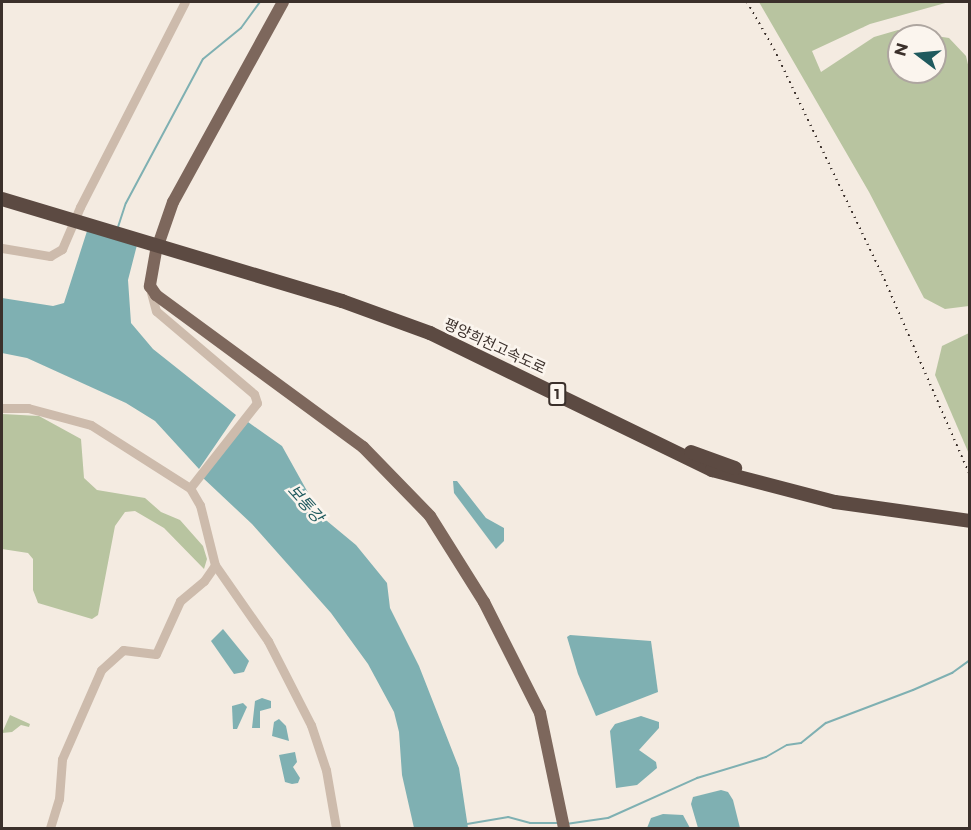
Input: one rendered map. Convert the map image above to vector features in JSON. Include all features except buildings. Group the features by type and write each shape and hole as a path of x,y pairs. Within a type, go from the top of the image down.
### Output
{"highway":[{"name":"평양희천고속도로","path":"2,190 429,325 651,435 734,468 829,493 969,512"},
{"name":"평양희천고속도로","path":"2,198 79,216"},
{"name":"평양희천고속도로","path":"155,240 342,301 430,333 712,470 835,502 969,521"}],"main road":[{"path":"283,2 173,202 155,240 150,286 156,296 363,447 430,516 484,602 540,713 564,828"}],"street":[{"path":"2,248 34,256 58,254 185,2"},
{"path":"150,286 156,311 254,394 256,403 190,488"},
{"path":"2,408 28,408 91,425 190,488 200,504 215,565 268,641 298,696 326,770 336,828"},
{"path":"50,828 59,799 62,759 101,670 123,650 156,654 180,601 204,581 215,565"}],"green space":[{"path":"759,2 949,2 870,24 812,51 821,72 874,37 887,33 887,84 947,84 947,38 966,56 970,73 969,306 945,309 924,298 869,192"},
{"path":"970,333 969,454 935,375 942,346"},
{"path":"2,414 39,416 81,439 84,478 97,490 145,498 161,512 180,520 203,546 207,559 204,569 164,528 135,511 125,512 115,526 98,615 92,619 38,603 33,590 33,559 28,553 2,549"},
{"path":"10,715 30,724 29,727 21,725 12,732 2,733"}],"water":[{"path":"88,228 137,245 128,280 131,323 153,349 236,415 199,469 155,421 126,403 27,358 2,353 2,298 53,306 64,303"},
{"name":"보통강","path":"248,422 282,446 321,516 356,545 387,583 390,608 419,666 459,768 468,828 414,828 402,775 399,732 394,712 368,664 331,613 252,524 202,477"},
{"path":"453,481 457,481 486,518 504,528 504,541 496,549 454,493"},
{"path":"223,629 249,661 244,672 234,674 211,641"},
{"path":"570,635 651,641 658,692 596,716 578,674 567,637"},
{"path":"262,698 271,701 271,708 260,711 260,728 252,728 255,701"},
{"path":"243,703 247,707 237,729 233,729 232,706"},
{"path":"641,716 659,722 659,728 639,750 656,762 657,768 637,785 616,788 610,731 615,724"},
{"path":"279,719 286,726 289,741 272,736 274,722"},
{"path":"295,752 297,762 293,767 300,778 298,783 292,784 285,782 279,755"},
{"path":"721,790 728,792 733,800 740,828 698,828 691,804 693,797"},
{"path":"663,814 683,815 690,828 647,828 651,818"}],"waterway":[{"path":"118,227 126,203 203,59 241,28 260,2"},
{"path":"566,824 608,818 697,778 766,757 787,745 801,743 826,723 952,673 970,660"},
{"path":"467,824 508,817 530,823 558,823"}],"railway":[{"path":"747,2 774,49 882,274 970,475"}]}
